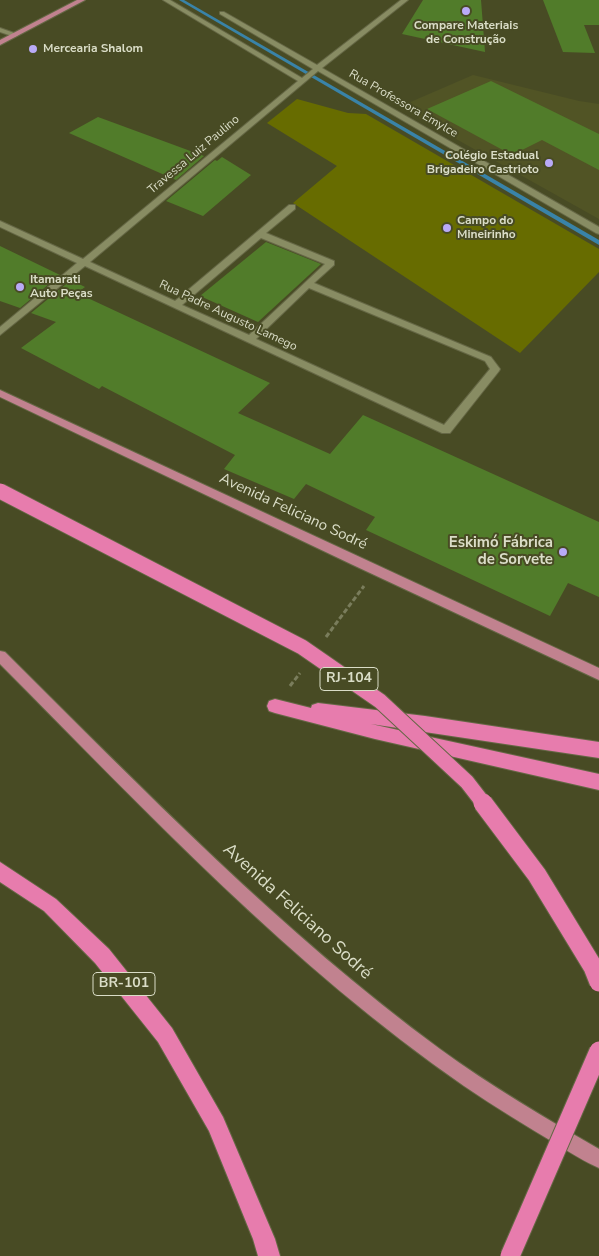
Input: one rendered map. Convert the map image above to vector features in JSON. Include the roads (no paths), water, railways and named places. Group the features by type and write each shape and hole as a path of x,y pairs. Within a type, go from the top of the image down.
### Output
{"highway":[{"name":"RJ-104","path":"0,492 302,647 380,700 467,782 537,875 593,967 599,982"},
{"path":"599,750 425,723 336,711 275,706 375,732 599,782"},
{"name":"BR-101","path":"0,871 50,905 102,956 165,1035 216,1124 264,1239 269,1256"},
{"path":"510,1256 599,1051"}],"main road":[{"path":"0,43 82,0"},
{"name":"Avenida Feliciano Sodré","path":"0,393 363,565 599,674"},
{"name":"Avenida Feliciano Sodré","path":"0,656 183,836 291,937 399,1028 489,1093 552,1134 599,1159"}],"street":[{"path":"166,0 302,81"},
{"name":"Travessa Luiz Paulino","path":"0,332 302,81 405,0"},
{"name":"Rua Professora Emylce","path":"222,13 599,231"},
{"path":"0,30 15,35"},
{"path":"175,306 292,207"},
{"name":"Rua Padre Augusto Lamego","path":"0,224 446,430 495,369 488,359 308,284"},
{"path":"249,340 331,263 260,234"}],"waterway":[{"path":"181,0 599,243"}],"place":[{"name":"Compare Materiais de Construção","path":"466,11"},
{"name":"Mercearia Shalom","path":"33,49"},
{"name":"Colégio Estadual Brigadeiro Castrioto","path":"549,163"},
{"name":"Campo do Mineirinho","path":"447,228"},
{"name":"Itamarati Auto Peças","path":"20,287"},
{"name":"Eskimó Fábrica de Sorvete","path":"563,552"}]}
